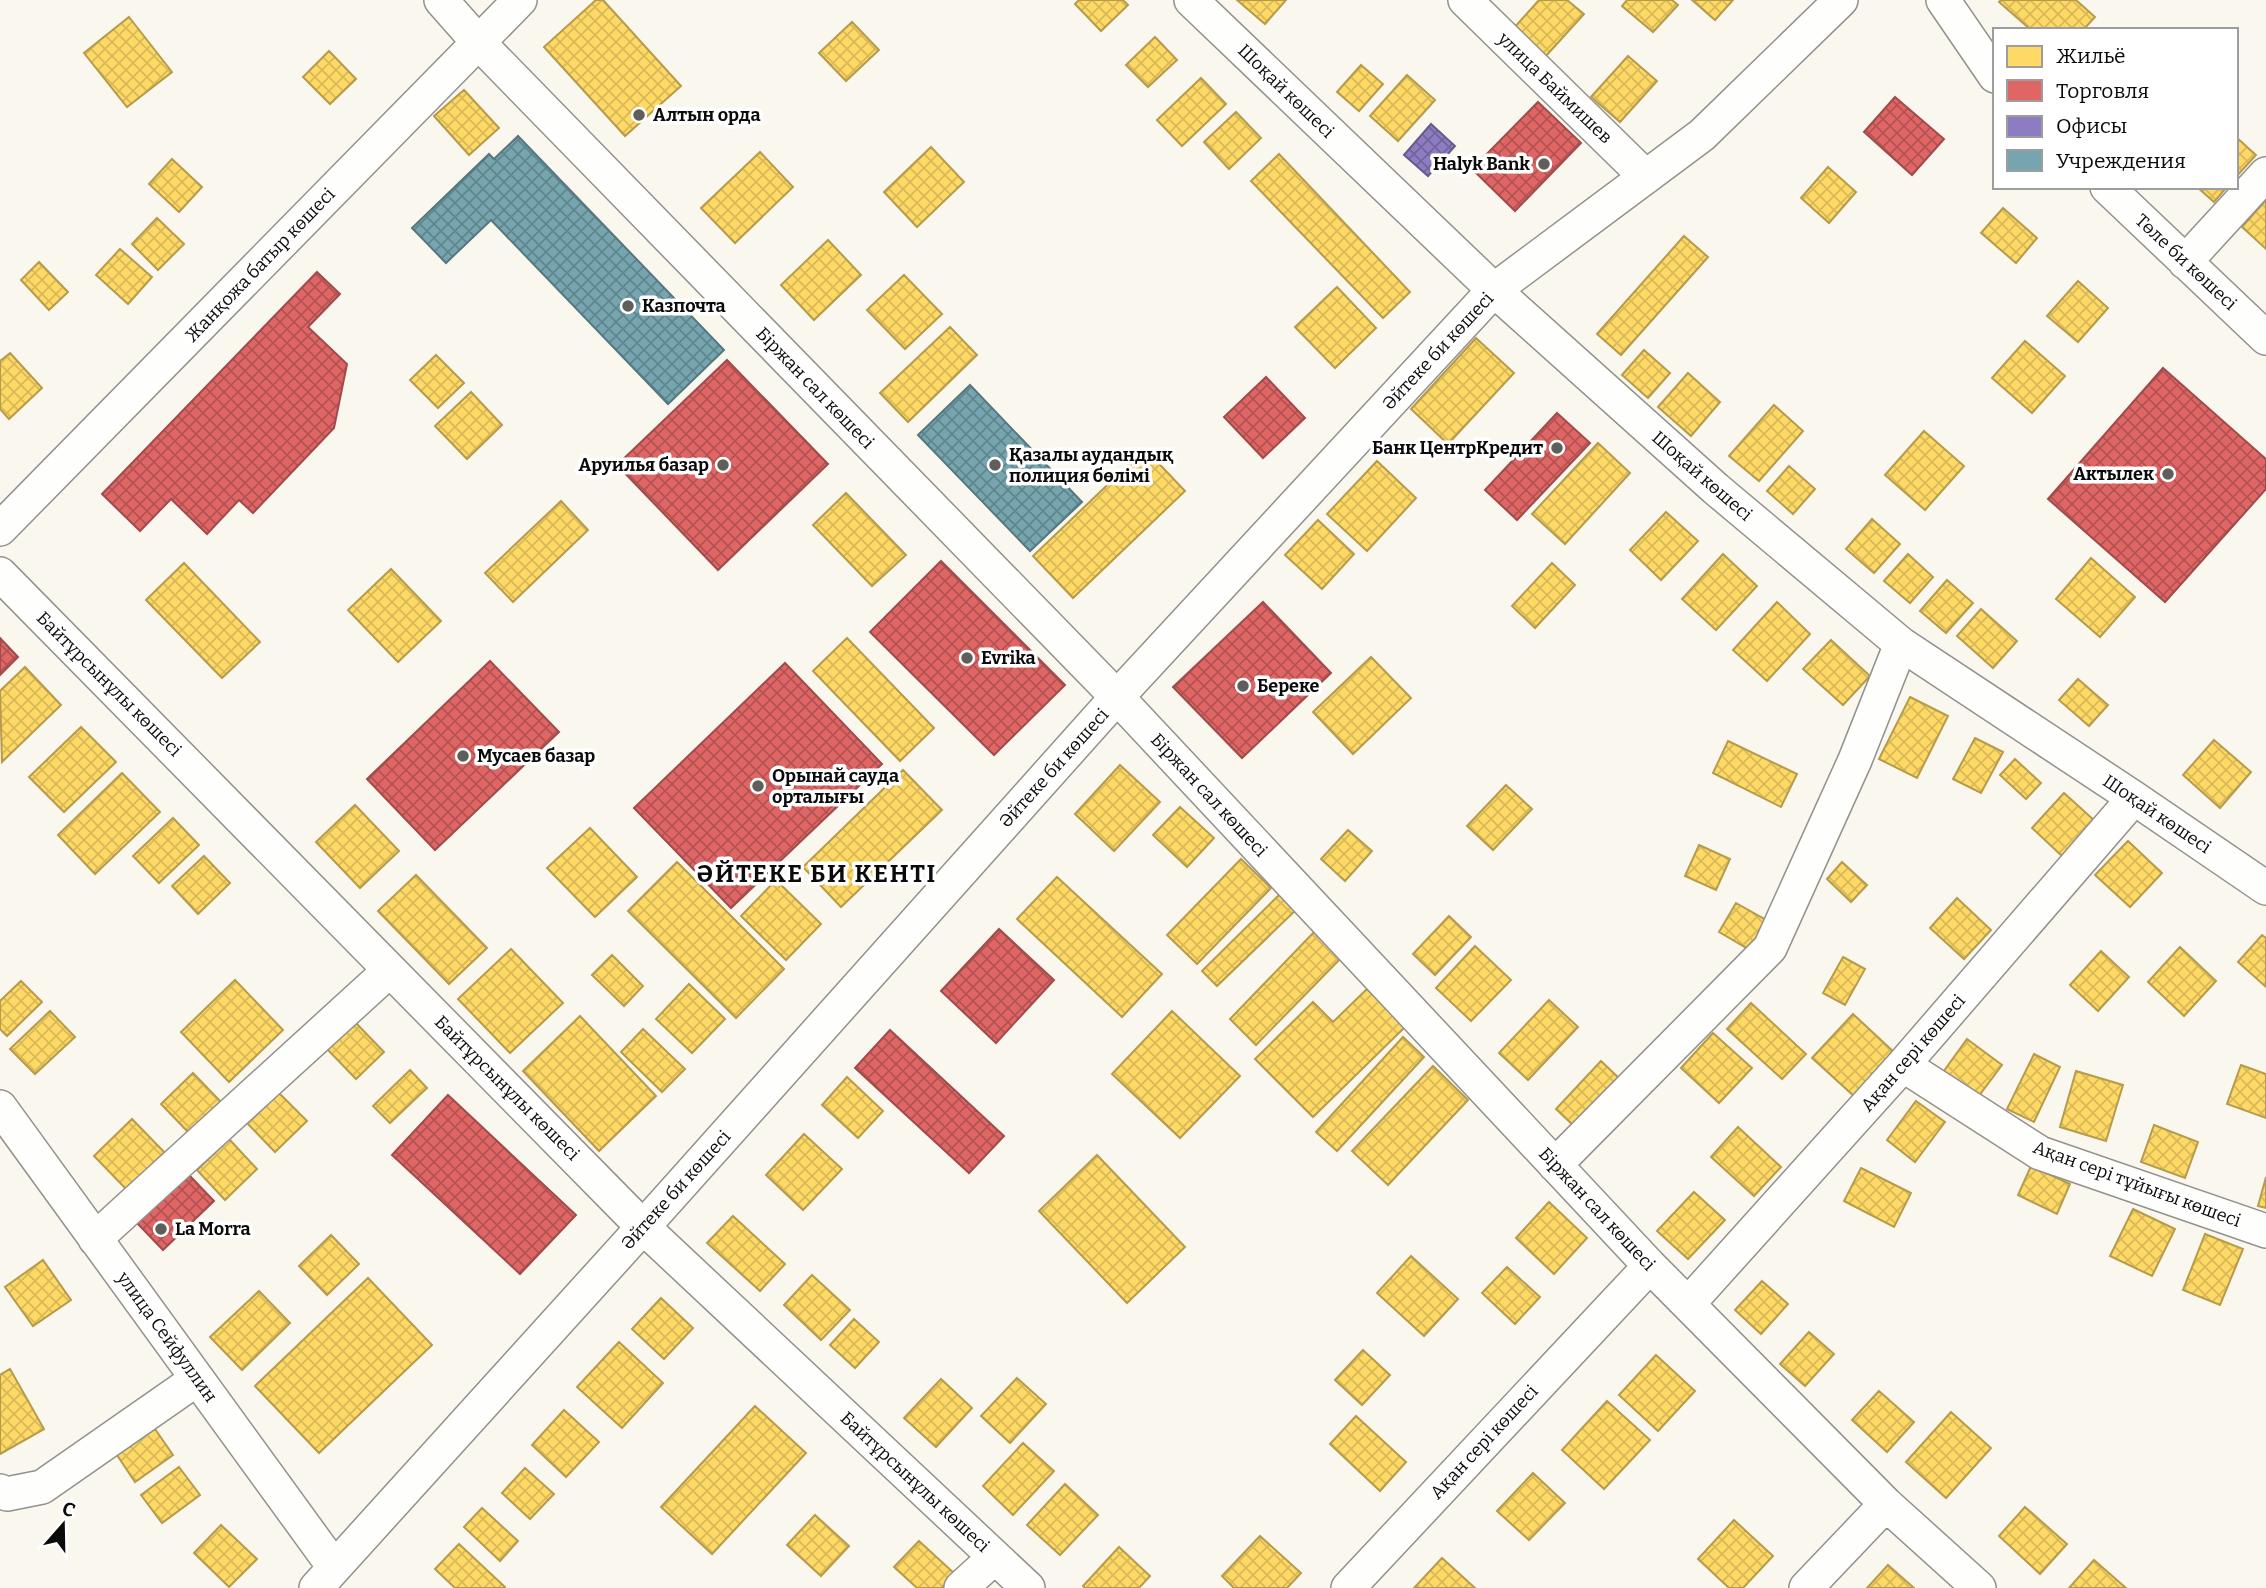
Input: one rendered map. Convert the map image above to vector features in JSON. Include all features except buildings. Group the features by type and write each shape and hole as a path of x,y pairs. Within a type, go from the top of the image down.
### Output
{"street":[{"name":"Біржан сал көшесі","path":"441,0 478,42 1117,697 1650,1266 1886,1504 1979,1588"},
{"name":"Жанқожа батыр көшесі","path":"0,529 520,0"},
{"name":"Шоқай көшесі","path":"1191,0 1494,290 1716,489 1901,644 2134,797 2266,888"},
{"name":"улица Баймишев","path":"1465,0 1646,177"},
{"name":"Әйтеке би көшесі","path":"325,1578 1117,697 1494,290 1702,135 1841,0"},
{"path":"1943,0 1993,73"},
{"path":"2185,261 2266,174"},
{"name":"Төле би көшесі","path":"2108,189 2266,338"},
{"name":"Байтұрсынұлы көшесі","path":"0,574 643,1227 1028,1588"},
{"path":"1555,1165 1770,948 1855,760 1901,644"},
{"name":"Ақан сері көшесі","path":"1688,1304 1903,1065 2134,797"},
{"path":"95,1239 390,970"},
{"name":"Ақан сері тұйығы көшесі","path":"1903,1065 2040,1153 2266,1231"},
{"name":"улица Сейфуллин","path":"0,1107 197,1379 325,1578"},
{"name":"Ақан сері көшесі","path":"1348,1588 1650,1266"},
{"path":"0,1491 7,1494 42,1487 197,1379"},
{"path":"1806,1588 1886,1504"},
{"path":"961,1588 995,1557"}],"place":[{"name":"Алтын орда","path":"639,115"},
{"name":"Halyk Bank","path":"1544,164"},
{"name":"Казпочта","path":"628,306"},
{"name":"Банк ЦентрКредит","path":"1557,448"},
{"name":"Аруилья базар","path":"723,465"},
{"name":"Қазалы аудандық полиция бөлімі","path":"995,465"},
{"name":"Актылек","path":"2168,474"},
{"name":"Evrika","path":"967,658"},
{"name":"Береке","path":"1243,686"},
{"name":"Мусаев базар","path":"463,756"},
{"name":"Орынай сауда орталығы","path":"758,786"},
{"name":"La Morra","path":"161,1229"}],"district":[{"name":"ӘЙТЕКЕ БИ КЕНТІ","path":"817,874"}]}
